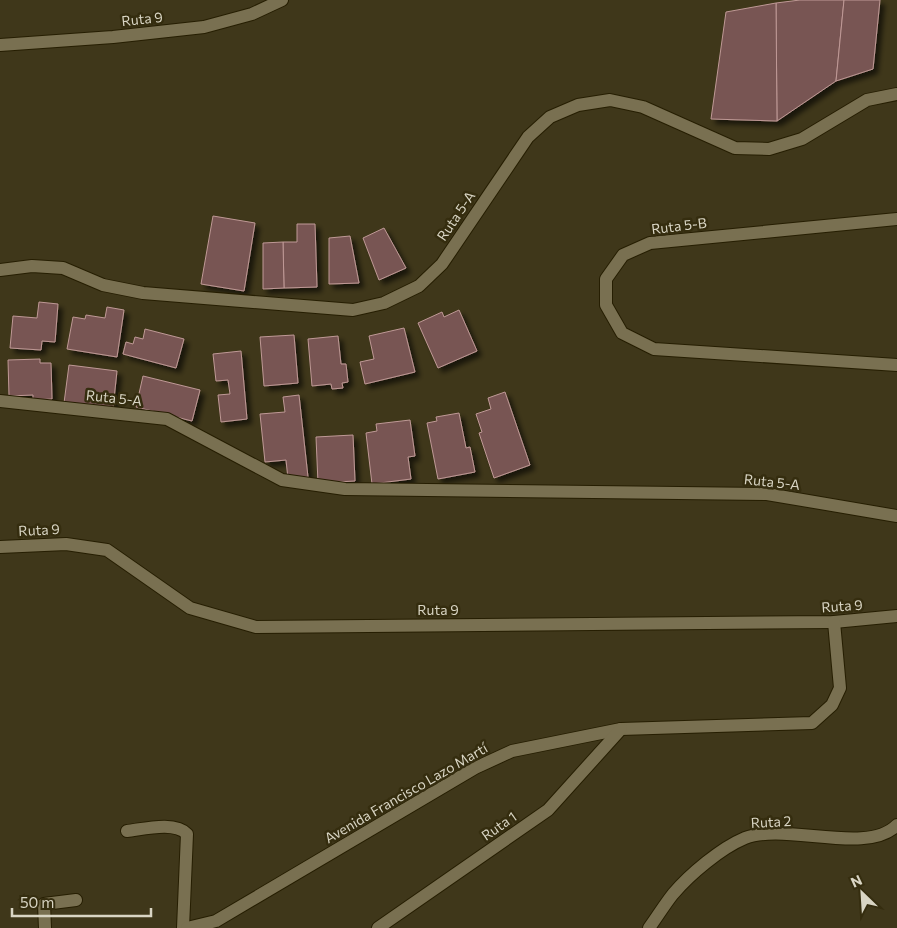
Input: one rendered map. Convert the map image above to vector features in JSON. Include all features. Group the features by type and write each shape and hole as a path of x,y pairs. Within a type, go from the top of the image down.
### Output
{"street":[{"name":"Ruta 9","path":"0,45 113,37 204,27 252,14 282,0"},
{"name":"Ruta 5-A","path":"0,270 32,266 63,268 103,285 143,293 353,310 384,303 419,286 442,264 528,137 550,117 578,104 610,100 643,107 735,148 769,149 802,139 867,100 897,94"},
{"name":"Ruta 5-B","path":"897,219 650,243 624,255 606,279 606,306 622,333 654,349 897,365"},
{"name":"Ruta 5-A","path":"0,401 167,419 282,480 345,489 767,494 897,516"},
{"name":"Ruta 9","path":"0,547 66,544 107,550 190,608 256,627 834,622 897,616"},
{"name":"Avenida Francisco Lazo Martí","path":"187,928 216,921 483,764 512,751 621,729 812,723 832,705 840,688 834,622"},
{"name":"Ruta 1","path":"378,928 548,810 621,729"},
{"name":"Ruta 2","path":"649,928 674,893 716,854 746,837 767,834 868,838 890,832 897,824"},
{"path":"126,831 174,826 182,829 187,834 183,928"},
{"path":"45,928 44,904 76,900"}],"building":[{"path":"800,0 844,0 836,81 777,121 776,3"},
{"path":"844,0 880,0 873,69 836,81"},
{"path":"776,3 777,121 711,119 726,12"},
{"path":"213,216 255,223 244,291 201,284"},
{"path":"297,224 315,224 317,287 284,288 283,242 297,242"},
{"path":"384,228 406,268 379,280 363,238"},
{"path":"350,236 359,283 329,284 329,238"},
{"path":"283,242 284,288 263,289 263,243"},
{"path":"39,302 58,304 55,342 42,341 41,350 10,348 13,316 37,318"},
{"path":"107,307 124,310 117,357 67,349 73,317 85,319 86,315 105,318"},
{"path":"459,310 477,351 438,368 418,323 442,312 444,317"},
{"path":"404,328 415,372 365,384 360,362 374,359 369,336"},
{"path":"145,329 184,339 176,368 123,354 126,342 133,344 135,337 143,339"},
{"path":"294,335 298,383 264,386 260,337"},
{"path":"338,336 341,364 346,364 348,382 342,383 343,388 332,389 331,384 312,386 308,339"},
{"path":"241,351 247,419 221,422 218,395 230,394 228,380 216,381 213,354"},
{"path":"40,359 40,363 51,363 52,399 33,400 33,395 9,396 8,360"},
{"path":"69,365 117,371 113,408 64,403"},
{"path":"143,376 200,390 192,421 136,407"},
{"path":"505,392 530,465 494,478 479,433 482,432 476,414 491,409 488,398"},
{"path":"299,395 308,477 288,479 286,460 265,462 260,414 285,412 283,397"},
{"path":"459,413 466,448 470,447 475,472 438,479 427,423 437,421 436,417"},
{"path":"410,420 415,456 408,457 411,479 372,484 366,433 377,431 376,424"},
{"path":"353,435 355,481 318,483 316,437"}]}
